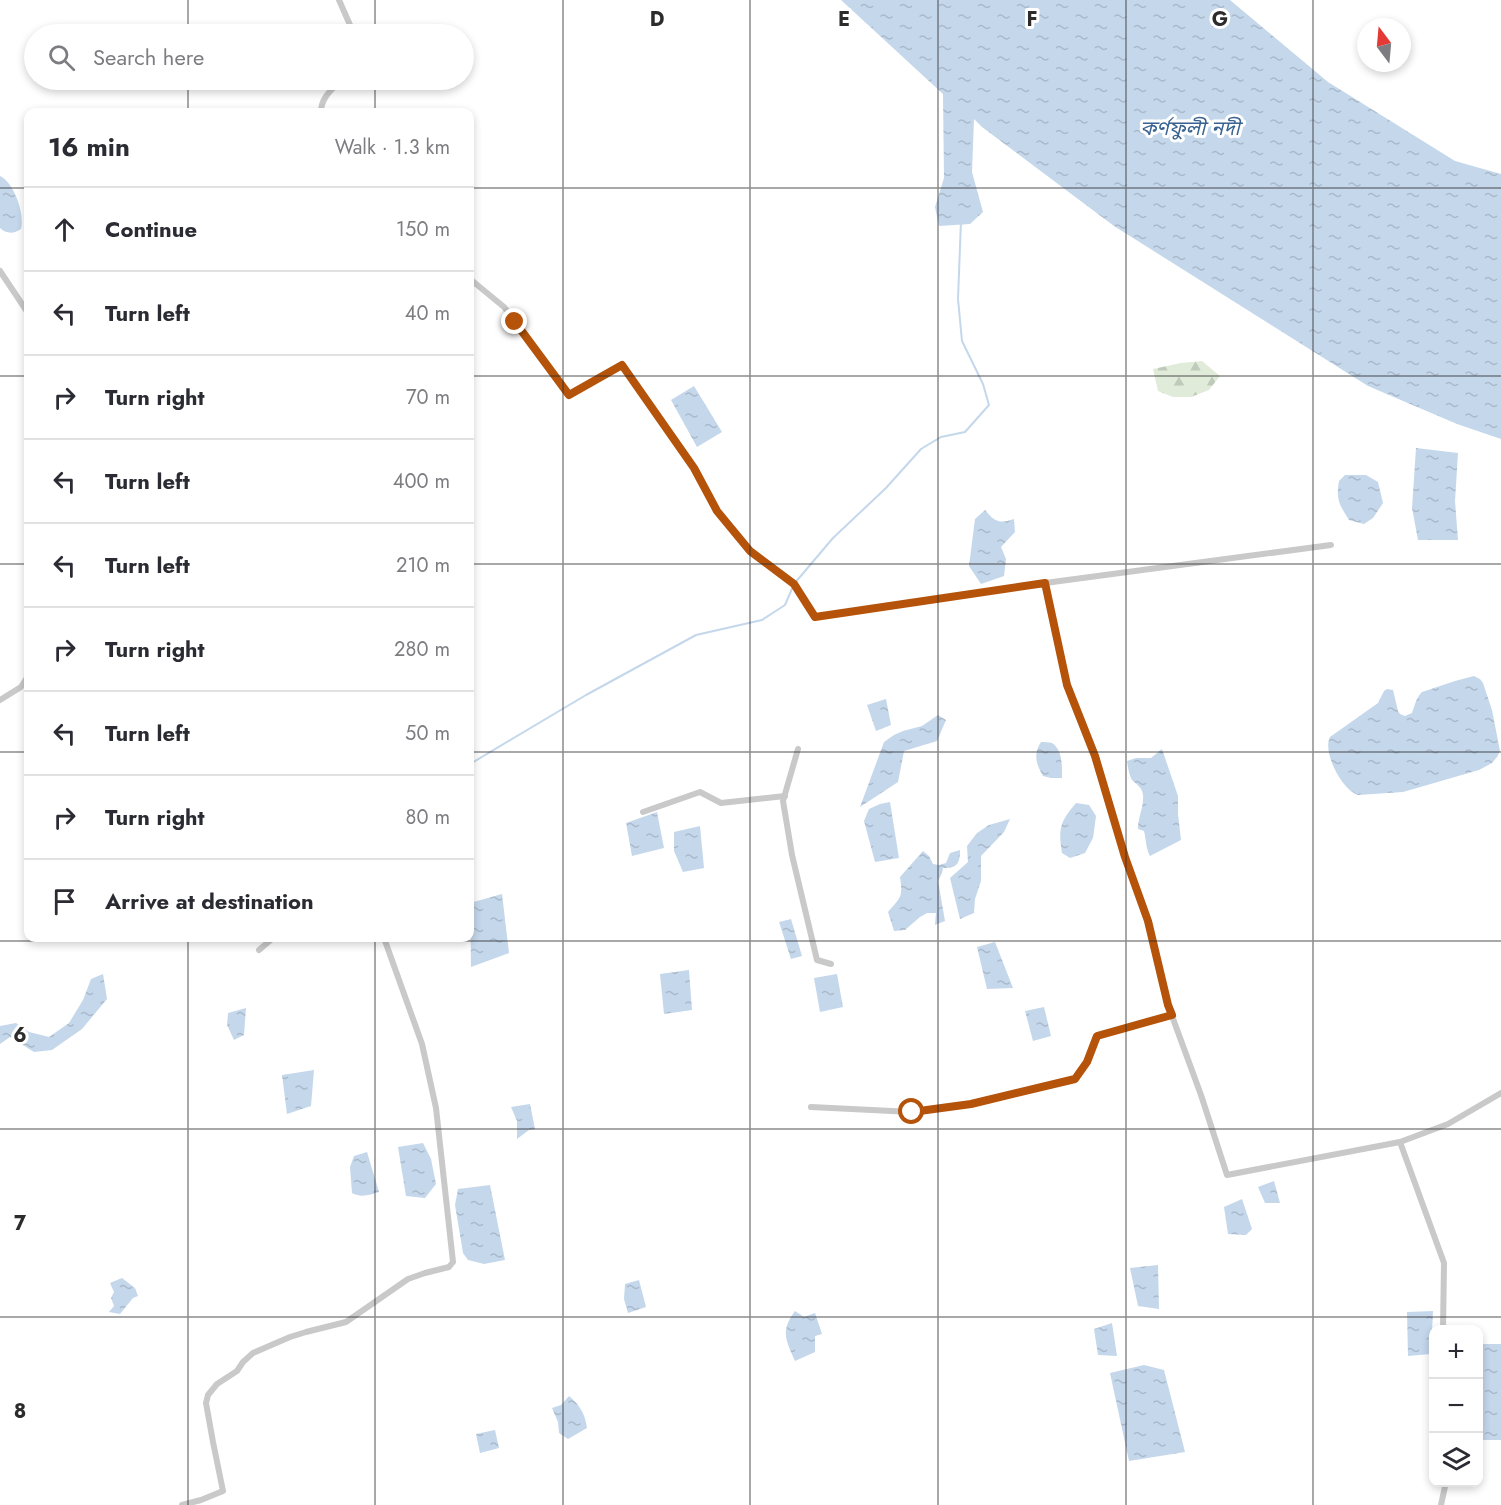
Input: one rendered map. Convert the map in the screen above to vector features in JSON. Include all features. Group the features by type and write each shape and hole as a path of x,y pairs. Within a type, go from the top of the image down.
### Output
{"street":[{"path":"339,0 348,24"},
{"path":"320,108 325,97 332,90"},
{"path":"0,271 24,307"},
{"path":"474,282 504,307 569,395 622,365 694,468 717,511 750,551 794,584 815,617 1045,583 1331,545"},
{"path":"1045,583 1067,685 1095,756 1125,857 1148,921 1168,1005 1227,1175 1400,1142 1448,1124 1501,1093"},
{"path":"0,700 21,687 24,682"},
{"path":"798,748 783,801 792,855 817,960 831,964"},
{"path":"643,812 700,792 721,803 785,796"},
{"path":"259,950 268,942"},
{"path":"182,1505 223,1491 206,1403 208,1395 217,1384 237,1371 253,1353 306,1332 346,1322 408,1279 449,1267 453,1262 436,1108 422,1044 385,942"},
{"path":"811,1107 912,1112 971,1104 1075,1079 1087,1062 1097,1036 1172,1015"},
{"path":"1400,1142 1444,1263 1443,1325"},
{"path":"1441,1505 1445,1487"}],"green space":[{"path":"1202,361 1220,376 1209,390 1191,397 1173,397 1158,391 1153,369"}],"water":[{"name":"কর্ণফুলী নদী","path":"841,0 1230,0 1328,82 1455,161 1501,174 1501,439 1457,424 1368,386 1114,226 974,119 972,172 983,212 970,224 939,226 935,207 944,178 943,94"},
{"path":"0,176 10,185 20,208 21,229 16,232 10,233 0,228"},
{"path":"694,386 722,432 697,447 671,400"},
{"path":"1416,448 1458,453 1455,501 1458,540 1418,540 1412,508"},
{"path":"1345,475 1366,475 1378,482 1383,503 1373,518 1364,524 1349,520 1341,506 1338,497 1339,481"},
{"path":"985,510 998,521 1014,519 1015,532 1001,547 1006,559 1004,576 981,584 969,566 975,519"},
{"path":"1474,676 1483,683 1492,710 1500,751 1492,763 1479,770 1403,792 1358,795 1346,786 1331,761 1328,744 1330,737 1378,703 1387,689 1393,690 1398,711 1405,716 1412,713 1422,692"},
{"path":"886,699 891,725 876,731 867,705"},
{"path":"938,715 946,720 937,741 904,751 898,782 860,807 884,742 903,731 922,726"},
{"path":"1041,742 1052,743 1056,746 1061,759 1062,778 1043,776 1036,759"},
{"path":"1162,749 1178,796 1181,840 1150,856 1144,831 1138,829 1143,795 1131,778 1127,761 1136,758 1151,758"},
{"path":"890,802 899,858 875,862 864,821 869,809"},
{"path":"1076,803 1089,805 1096,816 1093,838 1085,853 1070,858 1062,853 1060,831 1066,815"},
{"path":"657,812 664,848 632,856 626,823"},
{"path":"1010,819 1004,832 981,856 981,881 975,899 974,913 960,919 950,878 968,862 967,846 977,833 989,825"},
{"path":"700,826 704,868 683,872 674,851 674,832"},
{"path":"960,850 957,864 943,868 938,881 945,921 935,925 936,913 927,913 905,930 894,931 888,912 900,896 900,877 923,851 933,864 939,865 946,863 950,853"},
{"path":"502,894 509,953 471,967 471,942 474,942 474,902"},
{"path":"791,919 802,956 791,959 779,922"},
{"path":"995,942 1013,988 987,989 977,947"},
{"path":"689,970 692,1010 664,1014 660,974"},
{"path":"103,974 107,999 82,1029 52,1050 34,1052 10,1037 0,1044 0,1026 16,1023 29,1032 49,1037 69,1023 83,1000 91,979"},
{"path":"837,974 843,1007 820,1012 814,978"},
{"path":"1044,1007 1051,1036 1033,1041 1025,1011"},
{"path":"246,1008 244,1035 234,1040 227,1025 228,1013"},
{"path":"314,1070 311,1106 287,1114 282,1075"},
{"path":"530,1104 535,1129 529,1130 517,1139 517,1121 511,1107"},
{"path":"423,1143 431,1159 436,1184 425,1198 406,1196 398,1147"},
{"path":"367,1152 379,1192 359,1195 352,1193 350,1167 354,1156"},
{"path":"1274,1181 1280,1203 1265,1203 1258,1187"},
{"path":"490,1185 505,1260 484,1264 468,1260 463,1253 455,1205 458,1189"},
{"path":"1242,1199 1252,1229 1246,1235 1228,1234 1224,1207"},
{"path":"1158,1265 1159,1309 1138,1306 1130,1268"},
{"path":"122,1278 135,1288 138,1296 133,1298 120,1314 109,1312 114,1306 111,1298 114,1292 110,1283"},
{"path":"639,1280 646,1307 628,1313 624,1299 625,1284"},
{"path":"795,1311 804,1317 815,1313 822,1334 815,1336 815,1352 795,1361 789,1347 786,1330"},
{"path":"1433,1311 1432,1325 1429,1325 1429,1354 1408,1356 1407,1312"},
{"path":"1112,1323 1117,1356 1098,1355 1094,1329"},
{"path":"1483,1344 1501,1344 1501,1440 1483,1440"},
{"path":"1144,1365 1164,1370 1185,1452 1129,1461 1110,1373"},
{"path":"569,1396 581,1410 587,1428 568,1439 559,1433 558,1422 552,1408 561,1405"},
{"path":"495,1430 499,1448 480,1453 476,1434"}],"waterway":[{"path":"474,762 586,695 696,635 762,620 785,605 794,584 833,538 886,488 921,449 941,437 965,432 989,405 983,384 962,341 958,299 961,221"}],"route":[{"path":"515,322 569,395 622,365 694,468 717,511 750,551 794,584 815,617 1045,583 1067,685 1095,756 1125,857 1148,921 1172,1015 1097,1036 1087,1062 1075,1079 971,1104 912,1112"}]}
